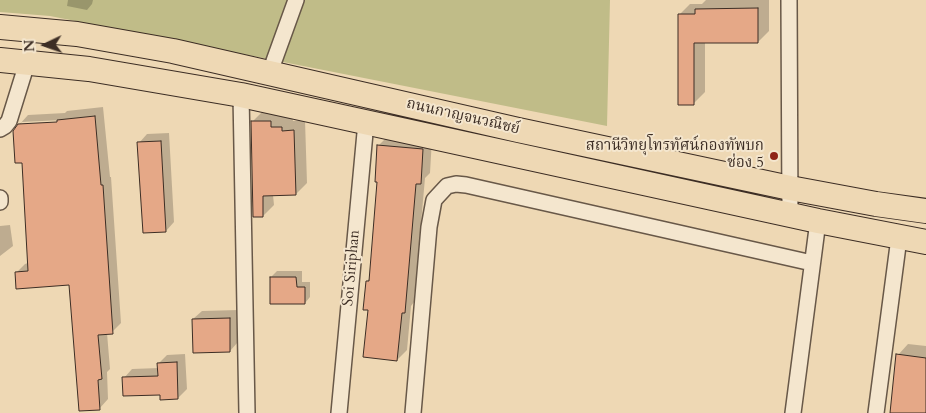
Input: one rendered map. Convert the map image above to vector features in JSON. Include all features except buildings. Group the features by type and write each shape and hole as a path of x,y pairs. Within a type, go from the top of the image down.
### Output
{"main road":[{"name":"ถนนกาญจนวณิชย์","path":"0,27 77,34 125,41 270,72 518,130 790,188 926,212"},
{"name":"ถนนกาญจนวณิชย์","path":"0,60 140,76 241,95 818,221 926,242"}],"street":[{"path":"270,72 296,0"},
{"path":"790,0 790,214"},
{"path":"0,129 9,121 27,63"},
{"path":"241,95 247,413"},
{"name":"Soi Siriphan","path":"338,413 366,122"},
{"path":"413,413 428,227 434,200 447,186 456,184 466,185 812,263"},
{"path":"793,413 818,221"},
{"path":"876,413 899,238"}],"shaded area":[{"path":"0,0 610,0 607,126 50,16 0,12"}],"place":[{"name":"สถานีวิทยุโทรทัศน์กองทัพบก ช่อง 5","path":"774,156"}]}
